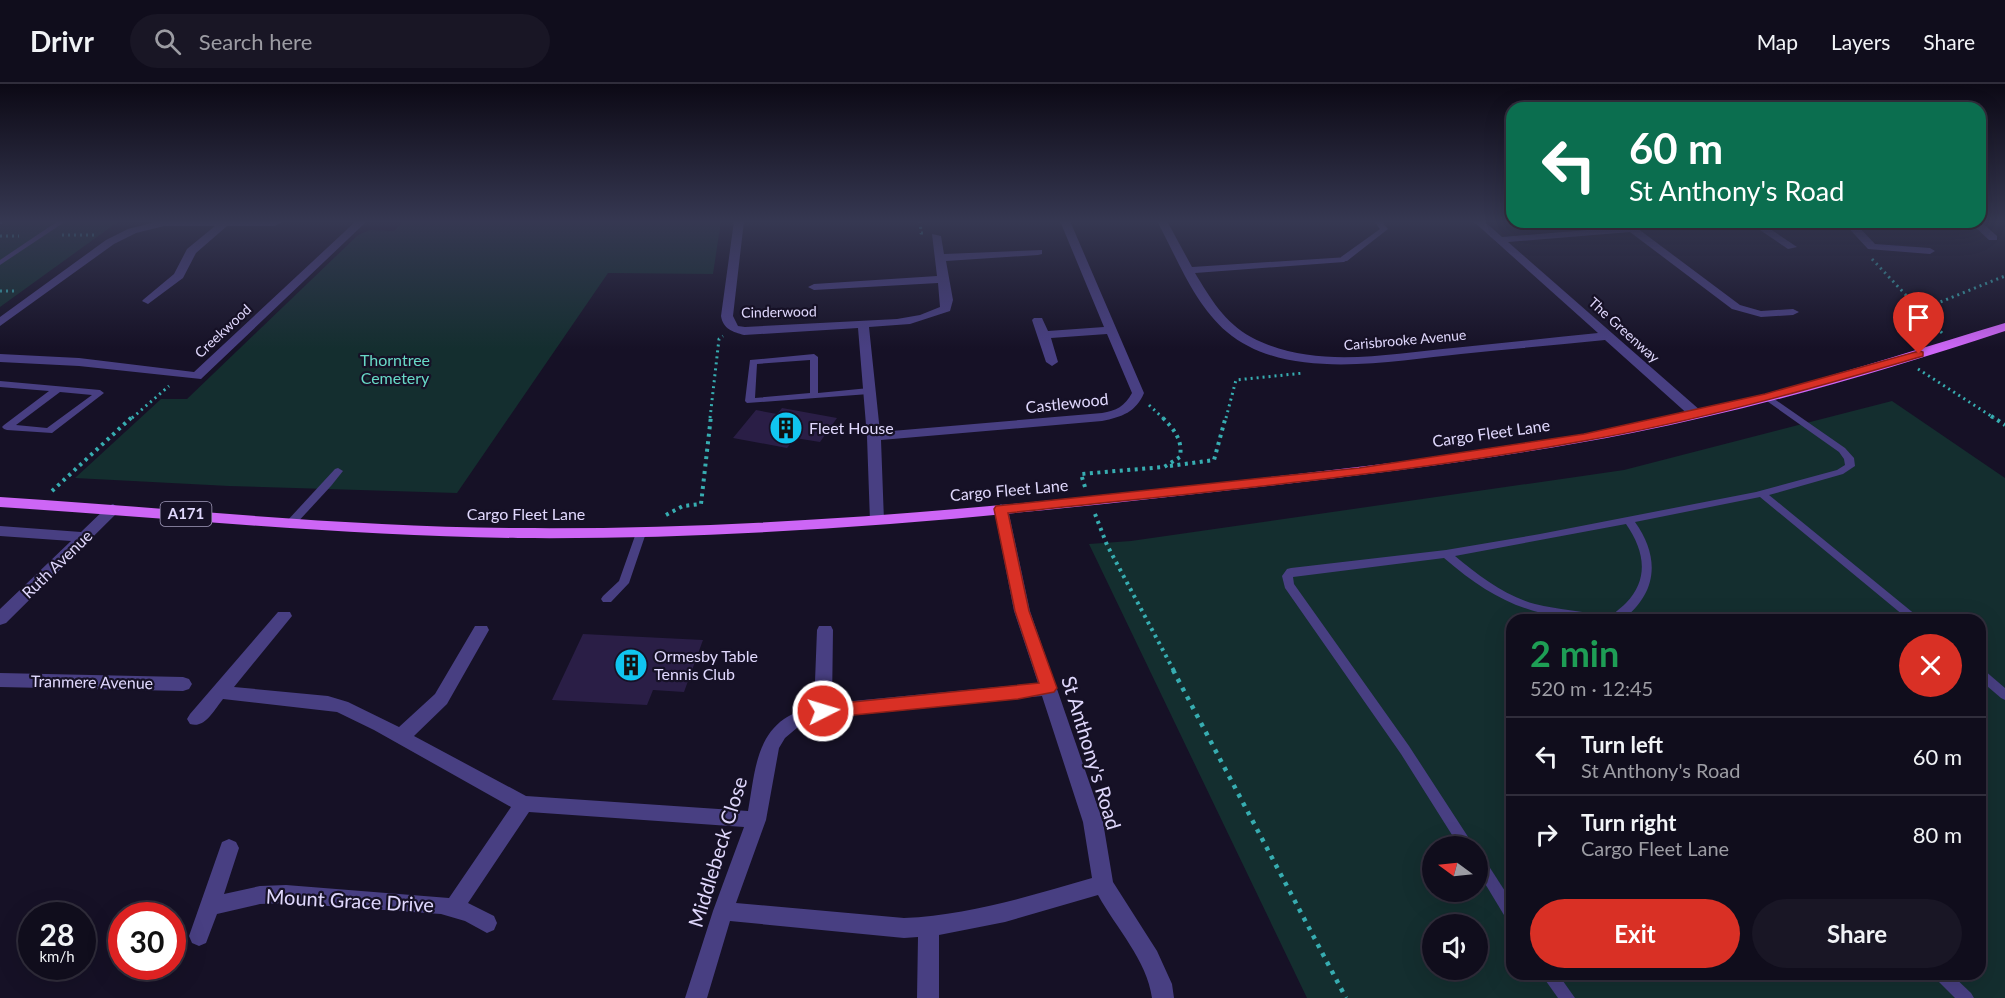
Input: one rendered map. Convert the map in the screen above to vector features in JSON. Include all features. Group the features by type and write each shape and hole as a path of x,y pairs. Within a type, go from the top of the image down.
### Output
{"main road":[{"name":"Cargo Fleet Lane","path":"0,502 371,530 516,533 641,532 768,529 877,521 1089,501 1359,471 1584,438 1767,397 2005,327"}],"street":[{"path":"0,322 81,264"},
{"path":"148,301 179,276 185,264"},
{"name":"Creekwood","path":"2,359 79,362 197,376 317,264"},
{"name":"Cinderwood","path":"734,264 727,316 728,322 734,328 744,331 921,319 946,309 944,279"},
{"path":"814,287 944,279 940,264"},
{"path":"1083,264 1138,393"},
{"name":"Carisbrooke Avenue","path":"1186,264 1202,294 1218,317 1235,333 1262,347 1321,360 1357,361 1608,336"},
{"path":"1190,270 1279,264"},
{"name":"The Greenway","path":"1527,264 1696,414"},
{"path":"1678,264 1736,307 1761,314 1793,312"},
{"path":"1038,320 1052,362"},
{"path":"863,324 874,437 877,521"},
{"path":"1044,335 1110,330"},
{"name":"Castlewood","path":"874,437 1102,417 1122,413 1134,405 1138,393"},
{"name":"Ruth Avenue","path":"0,619 113,509"},
{"name":"St Anthony's Road","path":"1001,509 1022,611 1093,822 1103,884 1149,958 1161,984 1163,998"},
{"path":"0,531 85,537"},
{"path":"196,719 284,616"},
{"path":"401,737 441,699 481,630"},
{"path":"823,711 825,630"},
{"name":"Tranmere Avenue","path":"0,680 183,684"},
{"name":"Middlebeck Close","path":"696,998 723,911 756,820 770,747 779,734 792,722 823,711 1018,693 1049,688"},
{"path":"219,692 335,705 401,737 524,804 756,820"},
{"name":"Mount Grace Drive","path":"454,907 524,804"},
{"path":"199,936 229,848"},
{"path":"723,911 894,927 929,928 965,922 1103,884"},
{"name":"Mount Grace Drive","path":"210,906 260,896 286,894 454,907 487,923"},
{"path":"928,998 929,928"}],"lane":[{"path":"814,396 814,357 753,362 750,401 814,396 870,391"},
{"path":"0,384 58,389 100,393 49,431 7,427 58,389"},
{"path":"1461,836 1405,750 1289,585 1287,576 1291,572 1446,554 1628,519 1761,493 1840,472 1850,466 1849,458 1842,450 1767,397"},
{"path":"291,523 338,471"},
{"path":"1761,493 1910,614"},
{"path":"1621,614 1632,606 1645,584 1648,566 1643,543 1628,519"},
{"path":"607,598 624,584 641,532"},
{"path":"1446,554 1490,589 1530,607 1568,614"},
{"path":"1986,679 2005,695"},
{"path":"1488,877 1506,905"},
{"path":"1554,980 1567,998"},
{"path":"1947,980 1966,998"}],"path":[{"path":"1876,264 1953,344"},
{"path":"1920,310 2005,276"},
{"path":"0,291 20,291"},
{"path":"641,532 684,506 701,504 719,339 734,328"},
{"path":"1902,359 2005,425"},
{"path":"1321,360 1325,371 1236,380 1214,460 1081,474 1089,501 1107,544 1346,998"},
{"path":"38,504 164,388 197,376"},
{"path":"1138,393 1178,435 1183,444 1180,457 1164,467"}],"green space":[{"path":"0,264 60,264 0,307"},
{"name":"Thorntree Cemetery","path":"328,264 715,264 713,274 608,273 457,493 229,486 75,478 161,399 187,399"},
{"path":"1892,401 2005,478 2005,998 1307,998 1089,544 1131,541 1624,470"}],"building":[{"name":"Fleet House","path":"782,408 837,418 820,442 795,438 787,448 733,438 756,410 777,414"},
{"name":"Ormesby Table Tennis Club","path":"583,634 703,640 684,692 653,690 647,705 552,700"}],"place":[{"name":"Fleet House","path":"786,428"},
{"name":"Ormesby Table Tennis Club","path":"631,665"}],"route":[{"path":"823,711 1018,693 1049,688 1022,611 1001,509 1359,471 1584,438 1767,397 1919,354"}]}
